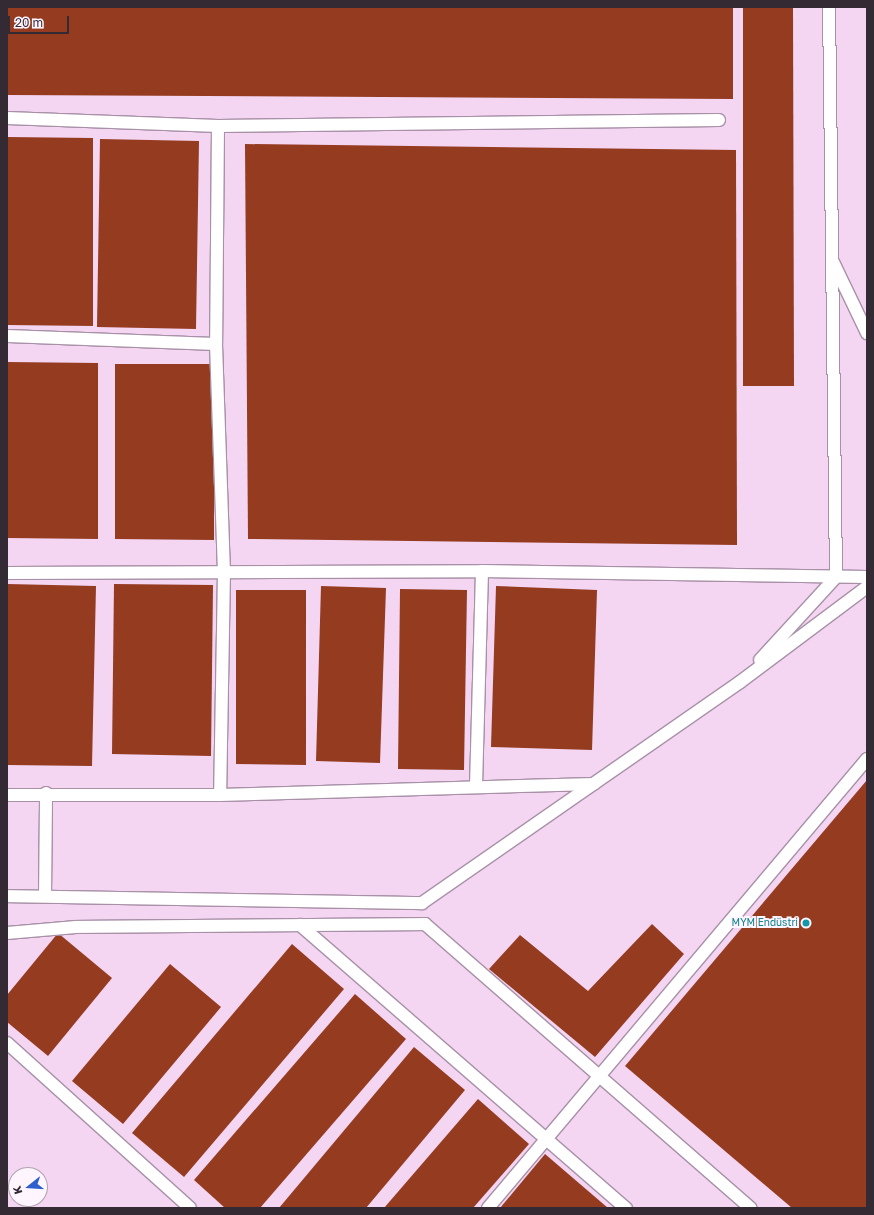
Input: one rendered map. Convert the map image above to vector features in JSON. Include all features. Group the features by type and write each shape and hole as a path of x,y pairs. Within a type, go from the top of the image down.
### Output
{"lane":[{"path":"740,682 836,577 829,7"},
{"path":"7,118 218,126 720,120"},
{"path":"218,126 216,344 224,572 220,795"},
{"path":"831,259 867,333"},
{"path":"7,336 216,344"},
{"path":"476,786 482,571"},
{"path":"7,573 482,571 867,577"},
{"path":"7,896 422,903 740,682 867,587"},
{"path":"488,1208 598,1075 867,759"},
{"path":"7,795 46,793 220,795 476,786 594,784"},
{"path":"45,896 46,793"},
{"path":"7,933 76,927 425,924 750,1208"},
{"path":"300,925 626,1208"},
{"path":"7,1043 190,1208"}],"shaded area":[{"path":"7,7 867,7 867,1208 7,1208"}],"building":[{"path":"7,7 733,7 733,99 7,95"},
{"path":"743,7 793,7 794,386 743,386"},
{"path":"7,137 93,138 93,326 7,325"},
{"path":"100,139 199,141 196,329 97,327"},
{"path":"245,144 736,150 737,545 248,539"},
{"path":"7,362 98,363 98,539 7,538"},
{"path":"115,364 214,364 214,540 115,539"},
{"path":"7,584 96,586 92,766 7,765"},
{"path":"114,584 213,585 211,756 112,754"},
{"path":"321,586 386,588 380,763 316,761"},
{"path":"496,586 597,590 592,750 491,747"},
{"path":"400,589 467,590 464,770 398,769"},
{"path":"236,590 306,590 306,765 236,764"},
{"name":"MYM Endüstri","path":"867,780 867,1208 792,1208 625,1066"},
{"path":"652,924 684,954 595,1057 489,969 520,935 588,991"},
{"path":"58,933 112,978 48,1056 7,1022 7,995"},
{"path":"292,944 344,989 184,1177 132,1133"},
{"path":"170,964 221,1007 123,1124 72,1081"},
{"path":"355,994 406,1039 260,1208 225,1208 194,1180"},
{"path":"414,1047 465,1090 366,1208 279,1208"},
{"path":"478,1099 529,1144 473,1208 384,1208"},
{"path":"545,1154 608,1208 500,1208"}],"place":[{"name":"MYM Endüstri","path":"806,923"}]}
